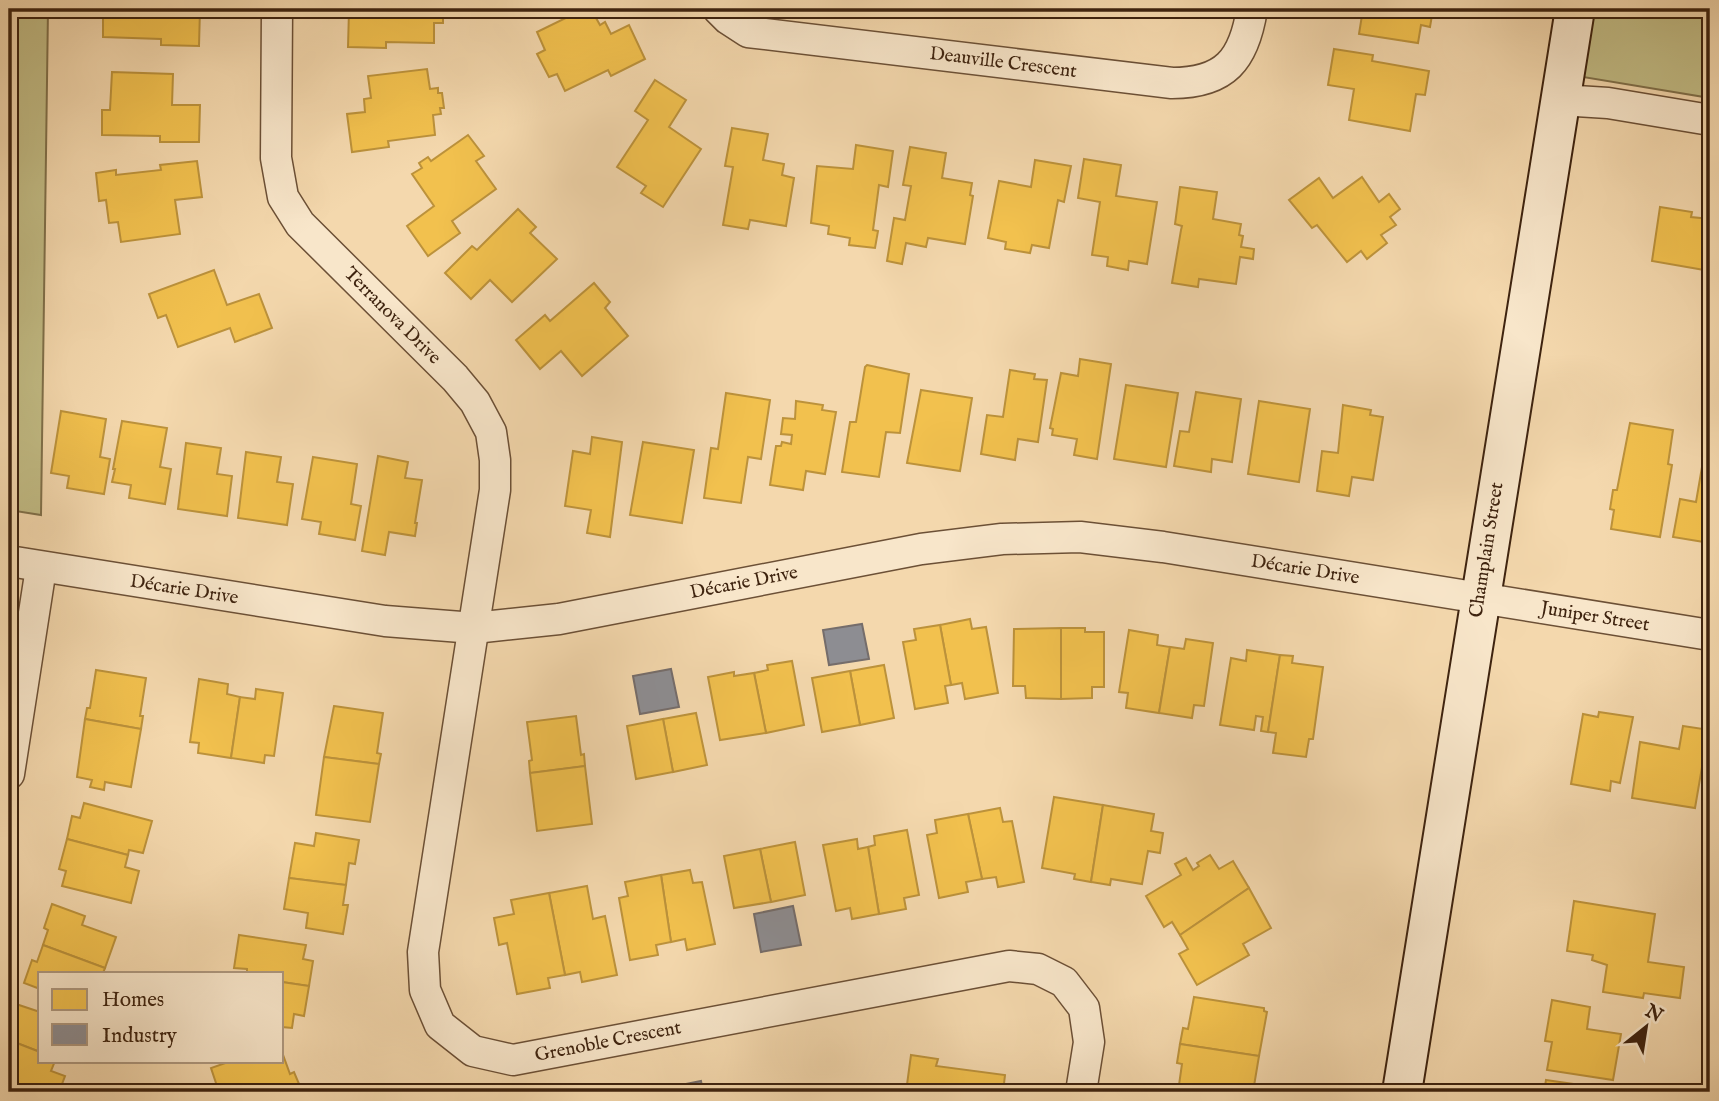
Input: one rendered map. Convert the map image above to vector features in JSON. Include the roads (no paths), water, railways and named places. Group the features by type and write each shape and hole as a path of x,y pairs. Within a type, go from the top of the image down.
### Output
{"street":[{"name":"Terranova Drive","path":"276,9 276,158 283,197 300,224 455,378 475,402 491,432 495,490 474,628"},
{"name":"Deauville Crescent","path":"718,9 748,32 1172,83 1196,83 1219,74 1239,54 1249,28 1252,9"},
{"name":"Champlain Street","path":"1402,1092 1575,9"},
{"path":"1560,100 1608,103 1710,120"},
{"name":"Décarie Drive","path":"9,561 385,621 474,628 559,619 921,549 1002,539 1080,537 1149,545 1480,598"},
{"path":"9,774 41,568"},
{"name":"Juniper Street","path":"1480,598 1710,635"},
{"name":"Grenoble Crescent","path":"474,628 423,952 425,990 440,1025 474,1051 513,1060 1009,966 1038,969 1064,982 1084,1008 1089,1042 1081,1092"}]}
